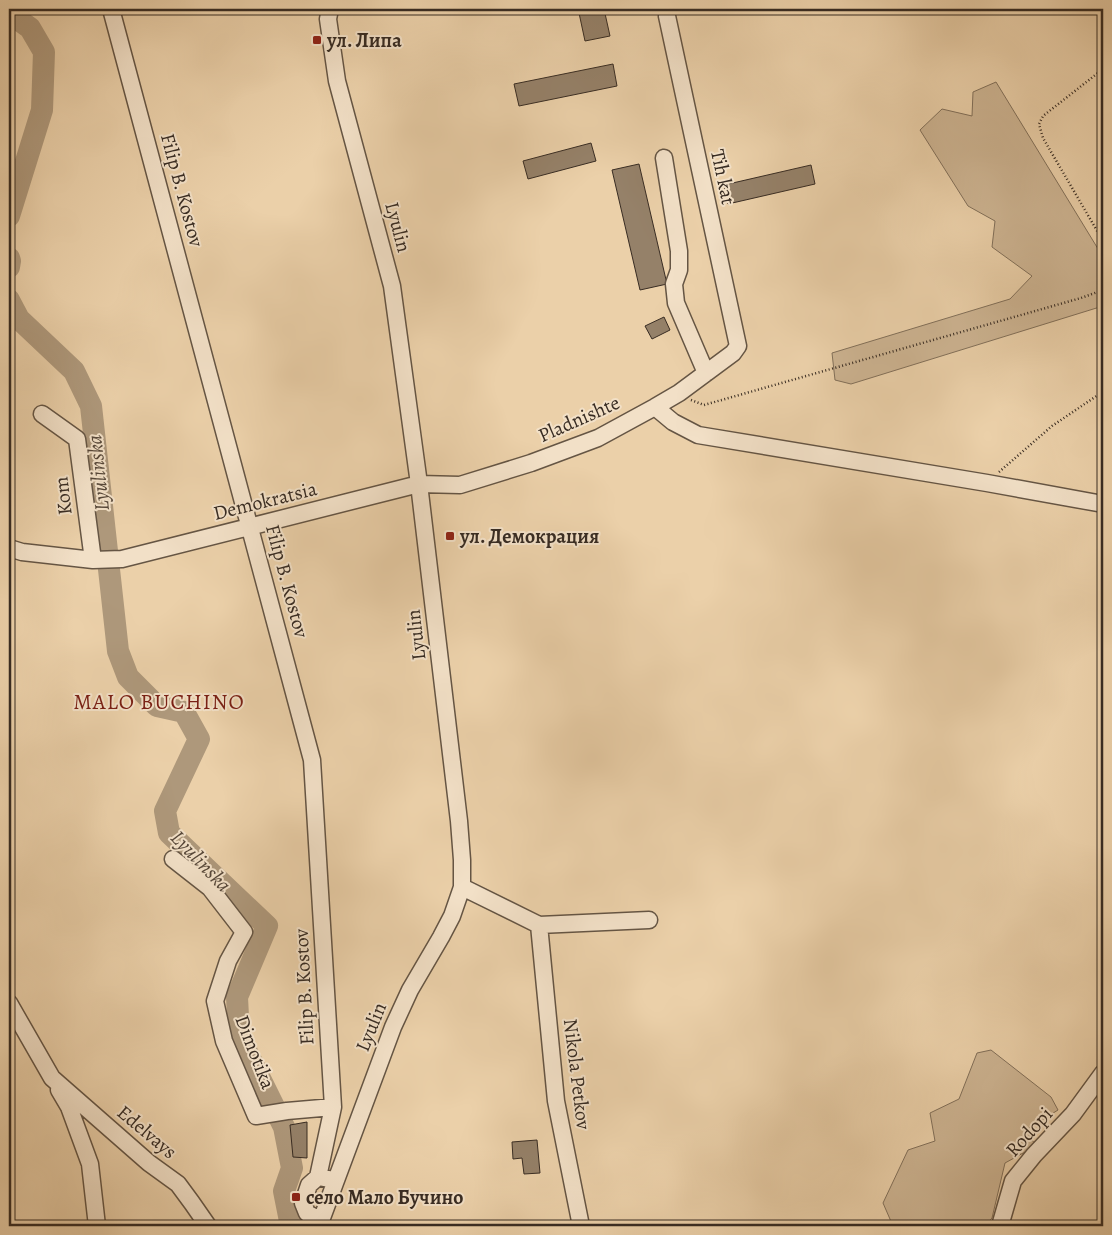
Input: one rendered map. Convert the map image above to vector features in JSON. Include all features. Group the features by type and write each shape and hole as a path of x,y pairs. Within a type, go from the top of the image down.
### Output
{"street":[{"name":"Filip B. Kostov","path":"111,9 312,760 333,1107 318,1177"},
{"name":"Lyulin","path":"320,1224 393,1027 410,990 448,923 462,887 459,821 419,484 392,286 337,81 326,12"},
{"name":"Tih kat","path":"667,16 738,346"},
{"path":"664,158 679,251 679,270 674,284 676,303 706,373"},
{"name":"Pladnishte","path":"419,484 460,485 531,463 598,438 680,392 734,353 738,346"},
{"path":"655,407 674,422 698,435 1103,504"},
{"name":"Kom","path":"42,414 77,439 93,560"},
{"name":"Demokratsia","path":"13,553 93,560 122,559 419,484"},
{"name":"Dimotika","path":"173,859 210,888 244,932 228,961 214,1001 224,1041 256,1116 333,1107"},
{"path":"462,887 539,925 649,920"},
{"name":"Nikola Petkov","path":"539,925 556,1101 581,1226"},
{"name":"Edelvays","path":"9,1003 69,1107 90,1164 97,1226"},
{"name":"Rodopi","path":"1000,1226 1013,1181 1034,1155 1073,1114 1103,1073"},
{"name":"Edelvays","path":"52,1078 142,1158 178,1184 208,1226"},
{"path":"320,1224 307,1213 303,1203 308,1185 318,1177 336,1181"}],"path":[{"path":"1103,69 1043,116 1039,124 1043,138 1103,241"},
{"path":"680,392 692,401 704,405 1081,298 1103,290"},
{"path":"987,483 1052,426 1098,395 1103,394"}],"shaded area":[{"path":"996,82 1103,257 1103,306 851,384 835,380 832,353 1010,299 1032,276 992,247 995,221 968,206 920,130 942,109 972,116 973,92"},
{"path":"991,1050 1051,1097 1058,1110 1026,1130 1036,1146 1005,1163 992,1218 985,1226 893,1226 883,1203 908,1150 935,1141 930,1113 959,1099 977,1053"}],"building":[{"path":"604,9 610,36 585,41 579,13"},
{"path":"613,64 617,86 519,106 514,84"},
{"path":"591,143 596,161 528,179 523,161"},
{"path":"639,164 667,284 640,290 612,170"},
{"path":"811,165 815,184 728,204 724,185"},
{"path":"664,317 670,330 652,339 645,326"},
{"path":"307,1122 307,1158 293,1157 290,1125"},
{"path":"537,1140 540,1173 524,1174 522,1158 513,1159 512,1142"}],"waterway":[{"name":"Lyulinska","path":"9,13 30,28 44,52 42,110 9,216"},
{"name":"Lyulinska","path":"9,258 9,267"},
{"name":"Lyulinska","path":"9,300 19,319 74,371 91,406 118,651 128,677 157,706 184,712 199,739 165,811 169,833 267,926 237,997 239,1036 284,1127 292,1168 284,1191 291,1226"}],"place":[{"name":"ул. Липа","path":"317,40"},
{"name":"ул. Демокрация","path":"450,536"},
{"name":"село Мало Бучино","path":"296,1197"}],"district":[{"name":"MALO BUCHINO","path":"159,702"}]}
